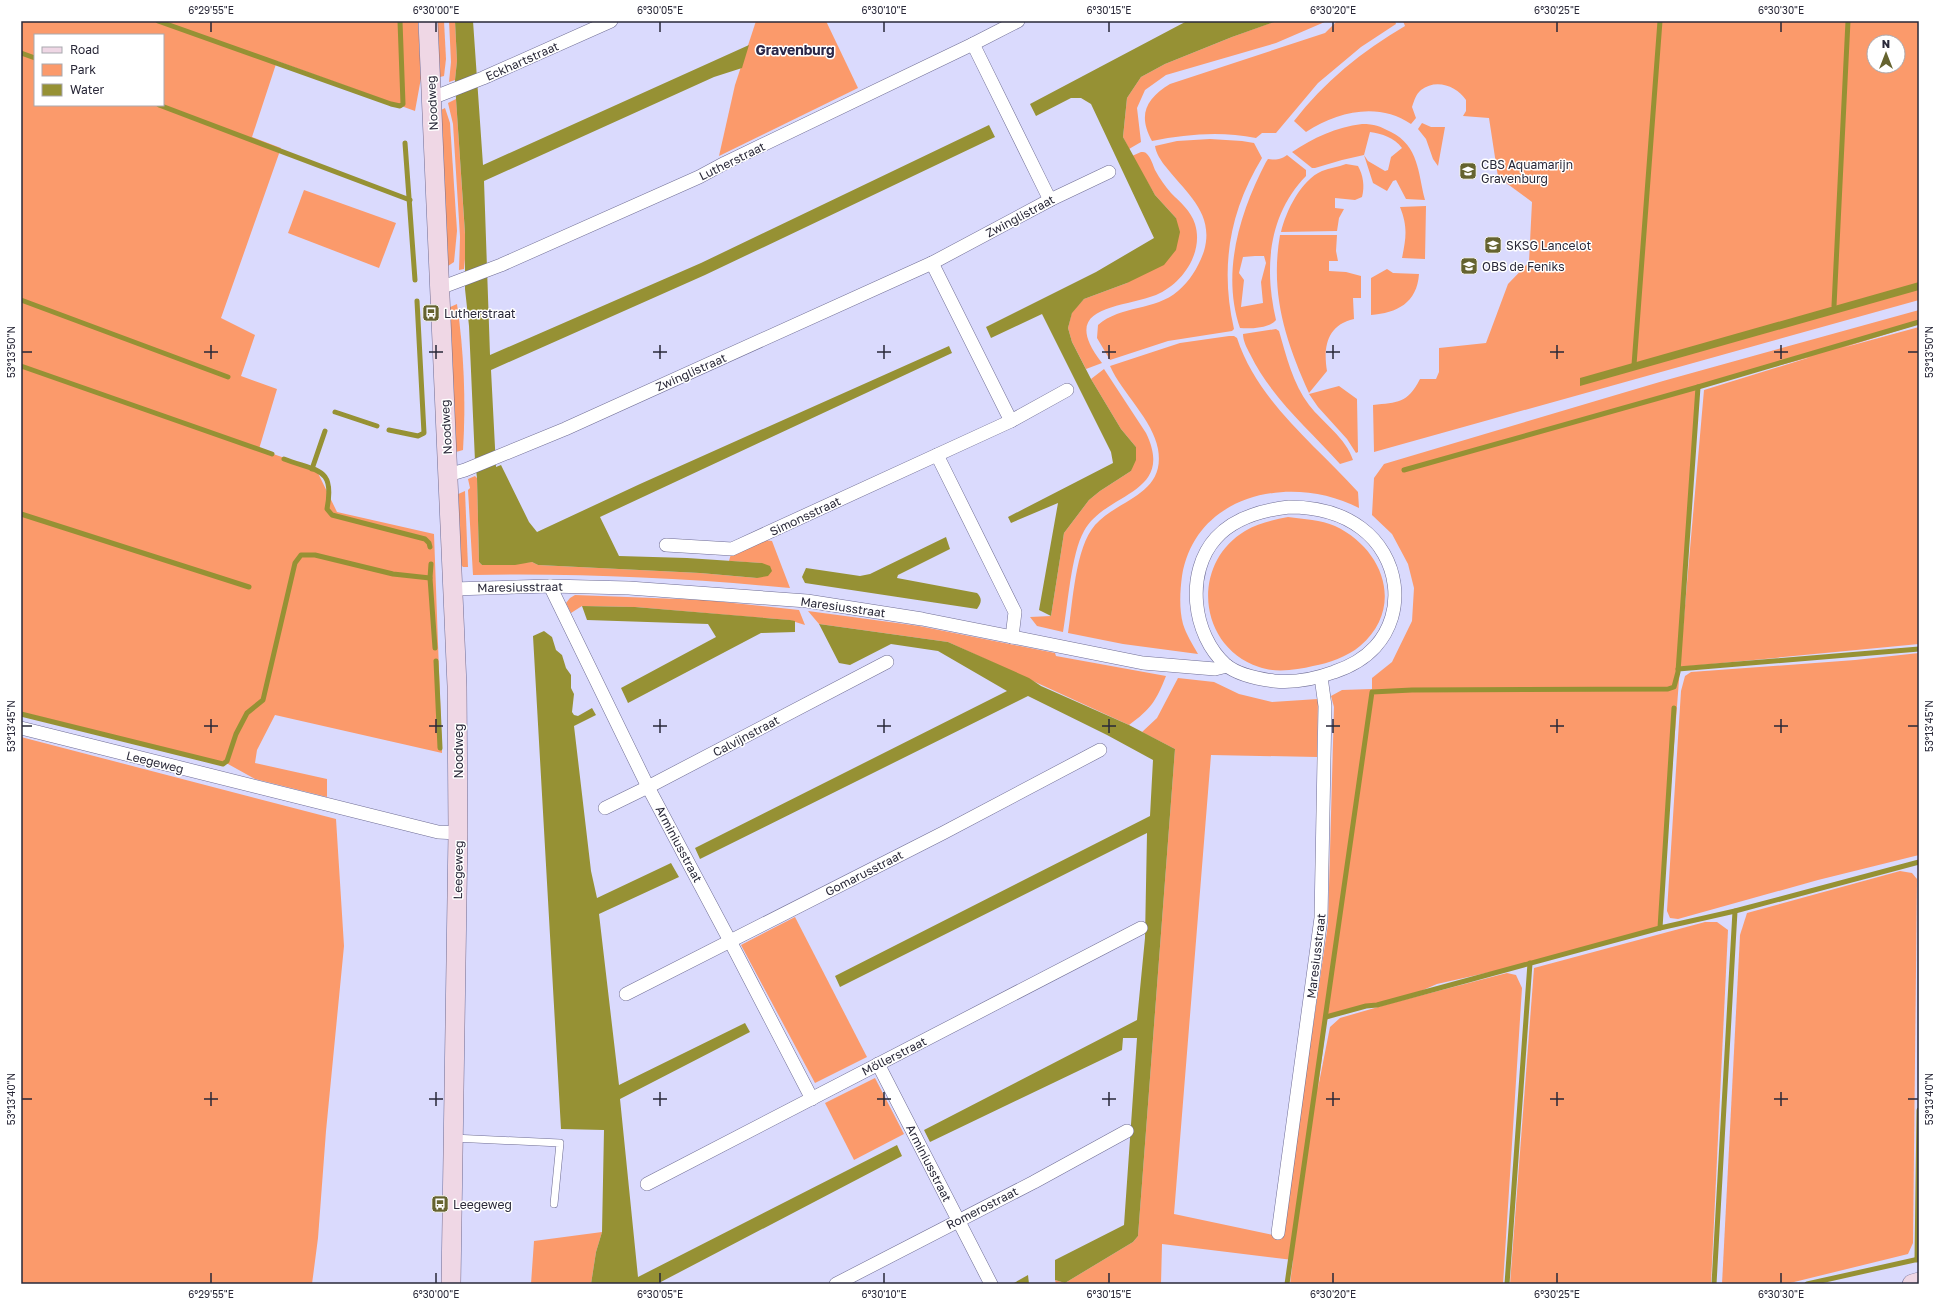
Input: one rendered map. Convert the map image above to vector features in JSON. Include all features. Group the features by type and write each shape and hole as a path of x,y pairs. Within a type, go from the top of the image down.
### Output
{"main road":[{"name":"Noodweg","path":"428,21 438,96 457,472 454,589 458,686 458,833"},
{"name":"Leegeweg","path":"451,1284 458,833"},
{"path":"1912,1284 1919,1282"}],"street":[{"name":"Eckhartstraat","path":"438,96 484,78 611,21"},
{"name":"Lutherstraat","path":"447,285 501,265 699,177 1018,21"},
{"path":"973,44 1050,200"},
{"name":"Zwinglistraat","path":"457,472 565,429 932,263 1050,200 1109,172"},
{"path":"932,263 1011,421"},
{"name":"Simonsstraat","path":"666,545 732,549 1011,421 1067,390"},
{"path":"937,455 1015,612 1012,636"},
{"name":"Maresiusstraat","path":"1305,507 1334,515 1361,528 1385,556 1391,567 1395,585 1394,612 1390,625 1375,648 1353,664 1321,677 1302,680 1275,681 1250,676 1227,666 1206,638 1198,613 1197,584 1203,558 1216,538 1233,524 1274,508 1305,507"},
{"name":"Maresiusstraat","path":"454,589 550,586 700,592 807,601 922,619 1144,663 1215,668 1227,666"},
{"name":"Arminiusstraat","path":"550,586 648,788 695,873 812,1099"},
{"name":"Calvijnstraat","path":"605,808 648,788 887,662"},
{"name":"Maresiusstraat","path":"1278,1233 1321,918 1325,706 1321,677"},
{"name":"Leegeweg","path":"21,728 438,832 458,833"},
{"name":"Gomarusstraat","path":"626,994 943,833 1100,750"},
{"name":"Möllerstraat","path":"647,1184 1141,928"},
{"name":"Arminiusstraat","path":"878,1064 991,1284"},
{"name":"Romerostraat","path":"836,1284 1034,1182 1127,1131"}],"lane":[{"path":"453,1138 560,1143 554,1204"}],"green space":[{"path":"21,21 418,21 421,78 415,111 277,61 252,137 281,148 221,318 255,335 241,376 277,389 259,449 316,469 337,512 434,534 442,753 275,715 257,750 255,763 327,779 327,797 255,779 228,764 21,712"},
{"path":"435,21 444,21 446,59 444,76 440,77"},
{"path":"449,21 455,21 457,61 455,80 449,82 451,62"},
{"path":"756,21 826,21 858,88 719,156 735,85"},
{"path":"1276,21 1327,21 1276,43 1166,75 1145,90 1137,108 1141,142 1129,149 1123,137 1127,98 1141,77 1165,64"},
{"path":"1337,21 1395,21 1396,24 1361,47 1318,83 1276,133 1262,133 1256,138 1204,134 1152,141 1145,123 1145,115 1150,101 1162,89 1170,84 1325,33"},
{"path":"1403,21 1919,21 1919,300 1374,452 1373,405 1401,400 1411,393 1420,379 1436,379 1439,372 1439,348 1486,343 1508,284 1529,262 1532,202 1498,177 1489,118 1463,116 1466,111 1466,100 1457,91 1446,85 1439,84 1427,86 1419,92 1412,107 1416,118 1411,124 1399,117 1372,111 1345,114 1318,125 1306,132 1294,121 1331,80 1359,57 1405,26"},
{"path":"456,99 466,249 464,269 459,270 460,237 453,124 448,103"},
{"path":"445,108 450,123 457,231 454,262 448,266 446,264 439,111"},
{"path":"1422,123 1431,127 1445,127 1438,166 1433,159 1426,139 1418,129"},
{"path":"1366,124 1380,127 1400,138 1407,145 1419,170 1425,200 1406,199 1396,180 1393,181 1387,191 1373,183 1364,155 1312,168 1292,152 1325,134 1352,125","holes":["1370,132 1392,139 1402,148 1391,157 1388,170 1385,171 1368,161 1364,155"]},
{"path":"1210,139 1254,143 1262,158 1242,199 1230,241 1228,284 1234,329 1232,331 1168,341 1110,360 1097,338 1098,325 1117,314 1159,302 1178,291 1197,268 1204,251 1206,226 1197,204 1162,162 1155,146 1177,141"},
{"path":"1145,152 1171,193 1191,215 1195,224 1197,235 1196,246 1189,266 1166,290 1141,300 1111,307 1099,312 1090,320 1086,330 1090,344 1102,363 1086,369 1072,342 1068,328 1072,312 1084,299 1127,283 1176,218 1155,195 1132,156"},
{"path":"1287,155 1306,170 1306,176 1293,191 1284,208 1277,225 1272,244 1270,281 1276,320 1265,326 1240,328 1232,285 1236,243 1241,222 1248,201 1268,159 1278,159","holes":["1264,256 1266,263 1261,282 1263,303 1241,307 1244,280 1239,273 1243,257"]},
{"path":"1346,164 1358,166 1363,181 1363,193 1362,197 1355,200 1335,198 1335,208 1344,209 1339,218 1337,231 1281,232 1291,206 1307,181 1322,171"},
{"path":"304,190 396,223 379,268 288,233"},
{"path":"1426,206 1425,259 1402,258 1406,232 1403,214 1400,207"},
{"path":"1280,235 1337,235 1336,251 1338,261 1329,261 1329,271 1346,272 1361,276 1361,298 1353,298 1354,319 1338,326 1329,338 1326,354 1327,371 1309,393 1293,354 1278,297 1277,256"},
{"path":"1387,269 1393,273 1419,274 1417,284 1410,299 1404,305 1389,312 1371,315 1371,278"},
{"path":"457,304 463,359 464,414 463,450 456,452 448,308"},
{"path":"1919,310 1919,324 1842,348 1919,327 1919,644 1680,667 1660,928 1530,963 1437,984 1407,997 1366,1006 1327,1018 1318,1088 1330,1027 1340,1018 1507,973 1516,975 1522,988 1503,1284 1290,1284 1293,1260 1162,1244 1161,1284 1056,1284 1055,1280 1065,1283 1133,1242 1138,1236 1175,749 1142,732 1157,718 1178,678 1214,682 1239,694 1272,702 1318,699 1317,757 1211,755 1174,1214 1282,1237 1328,924 1334,707 1331,696 1342,690 1372,689 1372,678 1392,662 1412,621 1414,588 1408,564 1392,534 1372,515 1374,478 1384,464 1663,381","holes":["1811,357 1704,390 1682,640 1698,387"]},
{"path":"1276,329 1279,331 1284,350 1303,397 1340,438 1350,452 1353,460 1340,464 1291,412 1259,370 1246,347 1243,334"},
{"path":"1234,336 1237,338 1246,361 1273,402 1306,439 1358,492 1359,508 1333,498 1305,492 1278,492 1251,498 1227,509 1206,525 1191,548 1182,576 1181,588 1180,606 1183,624 1198,654 1123,644 1068,633 1079,561 1088,535 1095,525 1105,516 1148,486 1155,477 1159,464 1158,449 1150,428 1115,376 1110,366 1180,343"},
{"path":"1104,369 1146,433 1153,453 1152,469 1145,481 1134,491 1094,518 1084,531 1076,553 1070,580 1063,632 1037,626 1030,617 1051,616 1064,533 1089,500 1131,471 1136,447 1121,429 1091,379"},
{"path":"1339,386 1357,399 1358,452 1356,453 1347,439 1318,407 1309,394"},
{"path":"475,476 477,478 479,562 482,565 532,562 538,565 700,573 757,578 762,563 729,561 731,554 764,540 772,541 790,588 711,581 632,577 473,575 468,490 470,488 468,479"},
{"path":"465,491 468,567 463,567 461,565 456,495"},
{"path":"1288,517 1324,522 1335,526 1352,536 1366,549 1376,564 1383,580 1385,597 1382,614 1374,631 1355,650 1338,659 1319,665 1293,670 1272,670 1259,667 1239,657 1223,642 1213,624 1208,604 1209,583 1215,563 1227,545 1250,528 1266,522"},
{"path":"575,595 705,600 799,610 805,625 789,620 635,607 582,606 571,613 566,603"},
{"path":"808,611 919,626 1055,653 1056,656 1166,676 1152,704 1143,714 1129,725 948,642 819,624"},
{"path":"1919,653 1919,855 1818,880 1678,919 1670,918 1667,911 1681,691 1685,676 1691,672 1855,660"},
{"path":"21,737 336,819 344,946 326,1131 318,1238 312,1284 21,1284"},
{"path":"1900,871 1912,873 1917,879 1913,1243 1908,1254 1786,1284 1722,1284 1740,935 1747,913"},
{"path":"795,917 867,1057 815,1083 741,945"},
{"path":"1705,922 1717,922 1728,930 1711,1284 1510,1284 1534,968"},
{"path":"875,1078 904,1134 854,1160 825,1103"},
{"path":"602,1232 596,1252 591,1284 531,1284 534,1241"}],"water":[{"path":"455,21 473,21 483,165 749,45 742,68 714,77 484,181 490,355 701,263 989,125 995,137 705,275 491,370 496,467 501,465 529,522 537,532 640,484 949,346 952,353 600,517 619,556 687,558 762,563 770,566 772,571 768,576 757,578 700,573 538,565 532,562 515,565 482,565 479,562 477,478 469,326 465,289 465,233 455,80 457,61"},
{"path":"1187,21 1277,21 1165,64 1141,77 1127,98 1123,137 1155,195 1176,218 1180,232 1176,250 1164,265 1127,283 1084,299 1072,313 1068,328 1072,342 1091,379 1121,429 1136,447 1136,460 1131,471 1089,500 1064,533 1051,616 1039,610 1058,503 1011,523 1008,517 1113,463 1111,452 1042,314 991,338 986,327 1096,272 1154,238 1091,104 1081,98 1071,98 1036,116 1030,104"},
{"path":"1919,282 1919,290 1580,386 1580,378"},
{"path":"946,537 950,549 898,575 897,578 977,593 981,600 977,609 805,583 802,577 806,568 860,576 870,574"},
{"path":"582,606 635,607 790,620 795,621 795,632 761,633 628,703 621,688 716,637 708,624 587,620"},
{"path":"819,624 948,642 1029,678 1041,686 1129,725 1175,749 1138,1236 1133,1242 1065,1283 1055,1280 1055,1260 1124,1225 1137,1038 1123,1038 1122,1050 930,1142 924,1130 1137,1020 1145,938 1147,833 840,987 835,976 1150,816 1153,760 1107,735 1028,696 700,859 695,848 1007,691 938,651 891,644 850,665 839,663"},
{"path":"544,631 552,637 556,650 562,655 566,668 571,675 571,688 574,694 572,712 574,715 578,716 592,708 596,715 574,726 591,871 597,898 671,863 679,877 599,914 619,1085 745,1023 750,1032 620,1099 638,1277 897,1145 902,1156 657,1284 591,1284 596,1252 602,1232 604,1130 561,1129 533,636"},
{"path":"1028,1275 1029,1284 1014,1283"}],"waterway":[{"path":"158,21 400,106 403,104 400,21"},
{"path":"1634,365 1660,21"},
{"path":"1834,306 1848,21"},
{"path":"21,53 34,58"},
{"path":"162,106 410,200"},
{"path":"405,143 415,280"},
{"path":"21,300 228,377"},
{"path":"389,430 418,436 424,433 417,301"},
{"path":"1404,470 1698,387 1919,322"},
{"path":"21,366 272,454"},
{"path":"1287,1284 1372,692 1412,690 1668,689 1674,687 1678,672 1698,387"},
{"path":"335,412 377,426"},
{"path":"312,469 325,431"},
{"path":"284,459 315,469 326,478 329,495 327,509 332,515 425,539 429,543 430,547"},
{"path":"21,514 249,587"},
{"path":"21,714 223,764 227,761 236,734 247,713 263,700 295,563 301,555 315,555 393,574 430,578"},
{"path":"431,564 430,578 435,648"},
{"path":"1678,669 1919,649"},
{"path":"436,661 440,748"},
{"path":"1660,928 1674,708"},
{"path":"1326,1017 1366,1006 1377,1005 1660,928 1735,911 1919,862"},
{"path":"1714,1284 1735,911"},
{"path":"1507,1284 1530,963"},
{"path":"1917,1260 1919,1110"},
{"path":"1807,1284 1919,1259"}],"place":[{"name":"CBS Aquamarijn Gravenburg","path":"1468,171"},
{"name":"SKSG Lancelot","path":"1493,245"},
{"name":"OBS de Feniks","path":"1469,266"},
{"name":"Lutherstraat","path":"431,313"},
{"name":"Leegeweg","path":"440,1204"}],"district":[{"name":"Gravenburg","path":"795,49"}]}
